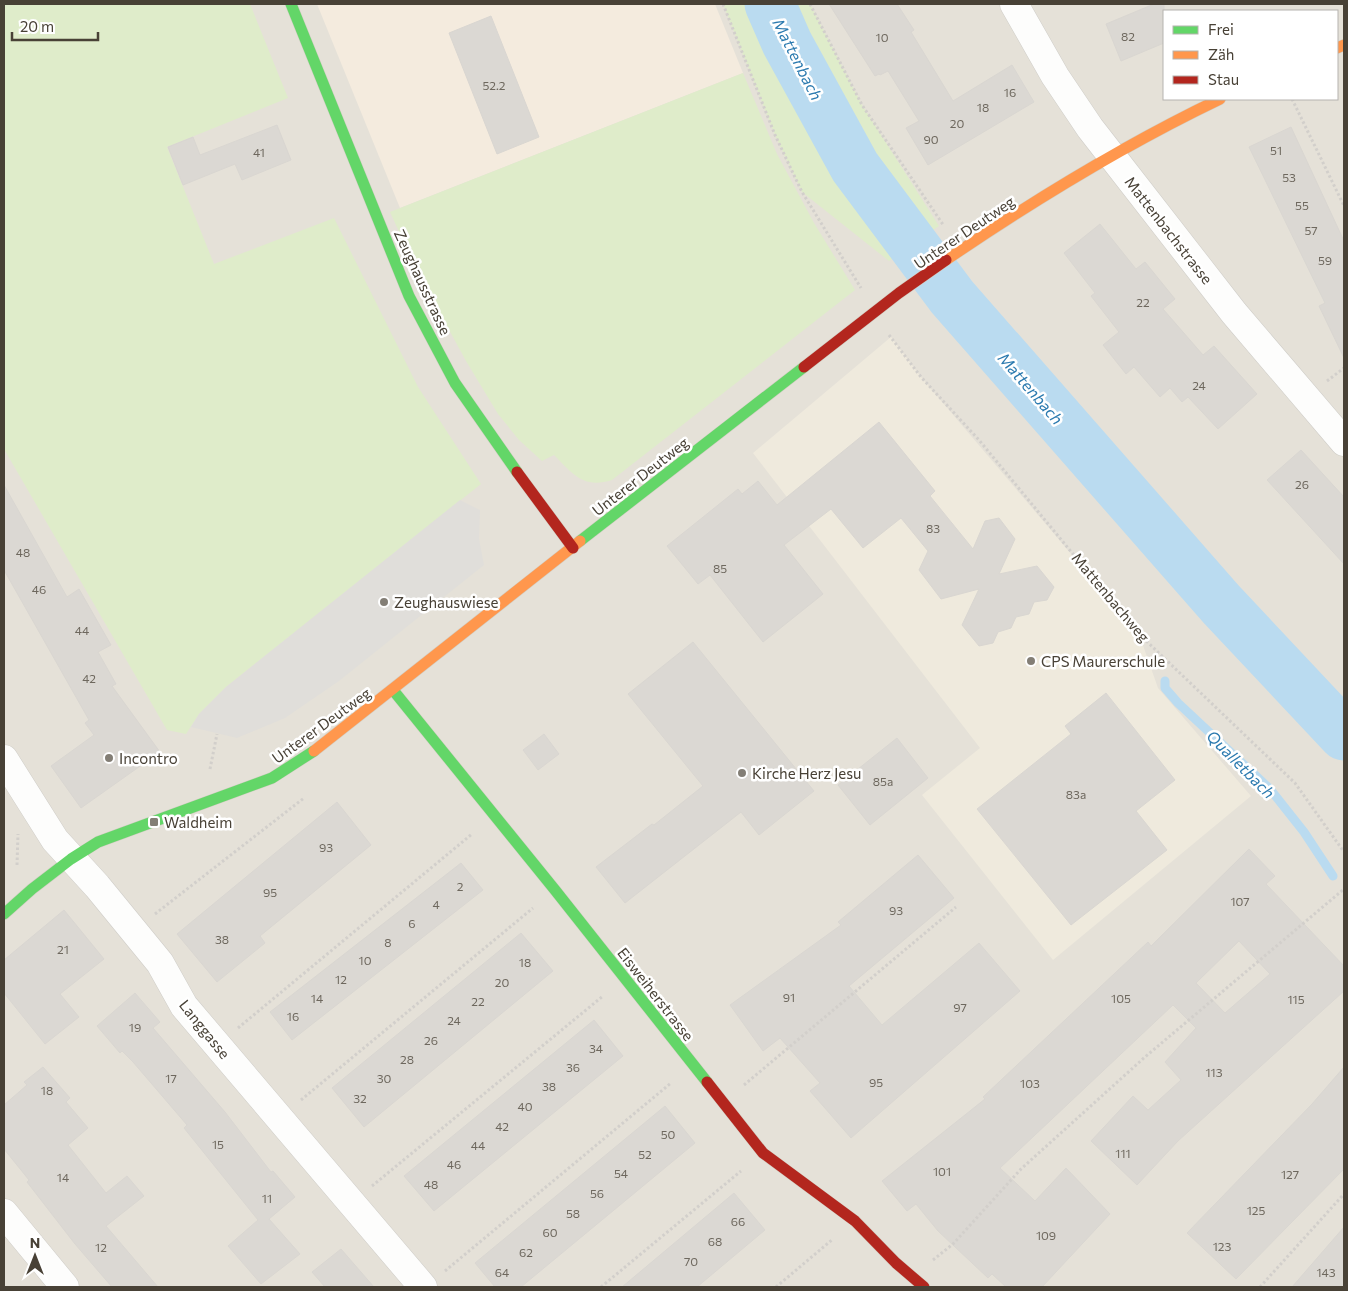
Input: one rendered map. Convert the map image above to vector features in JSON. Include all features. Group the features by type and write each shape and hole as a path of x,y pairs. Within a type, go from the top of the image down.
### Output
{"main road":[{"name":"Zeughausstrasse","path":"291,4 409,296 455,383 573,548"},
{"name":"Unterer Deutweg","path":"4,914 32,889 71,859 98,842 272,778 304,759 495,607 899,293 948,259 1111,154 1178,118 1218,100"},
{"name":"Eisweiherstrasse","path":"393,690 555,890 762,1153 855,1221 911,1277 924,1287"}],"street":[{"name":"Mattenbachstrasse","path":"1014,4 1055,76 1090,128 1234,313 1344,442"},
{"name":"Langgasse","path":"4,759 55,840 97,886 160,963 184,1006 433,1280"},
{"path":"4,1213 65,1287"}],"path":[{"path":"723,4 775,135 802,192 862,289"},
{"path":"810,4 862,105 946,229"},
{"path":"1292,100 1344,206"},
{"name":"Mattenbachweg","path":"887,332 921,377 979,440 1139,634 1295,783 1344,852"},
{"path":"1325,383 1344,368"},
{"path":"210,768 217,734"},
{"path":"134,932 304,798"},
{"path":"240,1026 495,815"},
{"path":"911,1277 953,1244 1021,1169 1145,1057 1344,889"},
{"path":"301,1100 555,890"},
{"path":"723,1103 956,907"},
{"path":"372,1186 624,978"},
{"path":"433,1280 693,1065"},
{"path":"601,1287 762,1153"},
{"path":"1260,1287 1344,1194"},
{"path":"776,1287 855,1221"}],"shaded area":[{"path":"4,4 1344,4 1344,1287 4,1287"},
{"path":"317,4 715,4 743,73 400,208"},
{"name":"CPS Maurerschule","path":"891,337 921,377 1139,634 1158,688 1251,796 1053,960 922,795 980,748 753,453"},
{"name":"Zeughauswiese","path":"460,500 480,510 479,539 484,565 339,681 285,718 237,738 191,727 199,714 226,687"}],"green space":[{"name":"Zeughauswiese","path":"4,4 250,4 288,98 167,147 214,264 334,218 418,387 481,484 226,687 199,714 186,734 167,730 4,449"},
{"path":"723,4 810,4 862,105 939,226 889,261 802,192 775,135"},
{"path":"743,73 777,154 814,223 855,290 612,480 593,483 586,481 573,474 554,455 542,461 519,440 498,414 466,361 417,271 390,212"}],"building":[{"path":"829,4 897,4 914,30 911,32 953,101 1012,65 1034,102 928,165 906,128 919,121 888,71 875,76"},
{"path":"1154,4 1164,4 1163,43 1121,61 1106,24"},
{"path":"491,16 539,137 497,154 449,33"},
{"path":"277,125 291,160 242,180 235,164 183,185 168,147 193,137 200,155"},
{"path":"1291,127 1344,241 1344,358 1319,306 1325,303 1249,147"},
{"path":"1100,224 1136,269 1145,262 1175,299 1163,309 1203,355 1214,346 1257,394 1218,429 1188,397 1182,402 1170,388 1160,397 1134,367 1126,374 1103,345 1119,332 1091,296 1095,293 1064,253"},
{"path":"879,422 935,491 930,496 973,549 985,521 999,518 1015,539 999,574 1037,566 1054,587 1047,600 1034,602 1029,614 1016,617 1011,628 998,632 993,643 979,646 962,625 979,589 941,599 919,570 928,551 901,518 863,548 831,509 784,545 823,594 763,642 710,575 698,584 667,546 738,489 742,494 758,481 777,505"},
{"path":"1301,450 1344,497 1344,564 1267,480"},
{"path":"4,485 67,597 79,589 111,645 98,652 116,684 112,686 160,752 81,808 51,766 94,735 85,723 89,720 4,570"},
{"name":"Kirche Herz Jesu","path":"693,642 814,791 759,835 741,812 625,903 596,867 652,824 654,825 703,786 628,694"},
{"path":"1106,693 1175,780 1136,811 1167,850 1071,925 977,809 1071,734 1065,726"},
{"path":"544,734 559,754 538,770 523,750"},
{"path":"897,738 928,778 870,825 838,785"},
{"path":"337,802 371,845 260,936 265,943 217,982 177,934"},
{"path":"1249,849 1275,876 1266,884 1344,966 1344,991 1178,1141 1137,1185 1091,1141 1133,1096 1148,1110 1181,1080 1165,1062 1196,1028 1173,1005 1000,1168 1035,1201 1066,1168 1110,1214 1042,1287 1006,1287 992,1274 988,1278 938,1231 916,1204 907,1211 882,1181 985,1099 983,1097 1148,942 1151,946","holes":["1239,941 1270,974 1225,1013 1196,983"]},
{"path":"918,855 954,898 849,986 882,1025 979,943 1020,991 851,1138 810,1091 820,1083 780,1038 763,1051 730,1005 841,925 838,922"},
{"path":"461,863 483,890 292,1040 270,1012"},
{"path":"64,910 104,959 60,994 79,1017 45,1044 4,993 4,960"},
{"path":"521,933 553,971 364,1127 332,1088"},
{"path":"135,993 160,1022 153,1028 225,1112 271,1172 273,1171 295,1197 269,1219 300,1254 261,1284 228,1246 258,1220 184,1128 187,1125 133,1062 122,1051 120,1053 97,1026"},
{"path":"594,1020 623,1056 434,1211 404,1176"},
{"path":"43,1067 70,1098 66,1102 88,1128 68,1145 106,1193 127,1176 144,1196 106,1226 158,1287 112,1287 75,1244 4,1149 4,1105 27,1085 24,1082"},
{"path":"1344,1067 1344,1169 1236,1279 1187,1233 1312,1104"},
{"path":"665,1106 695,1143 521,1287 495,1287 475,1263"},
{"path":"734,1193 765,1230 697,1287 622,1287"},
{"path":"1344,1227 1344,1287 1292,1287"},
{"path":"341,1249 374,1287 325,1287 312,1272"}],"waterway":[{"name":"Mattenbach","path":"770,4 787,43 855,167 952,297 1221,604 1344,735"},
{"name":"Qualletbach","path":"1218,608 1221,604"},
{"name":"Qualletbach","path":"1165,681 1165,688 1178,703 1270,789 1304,832 1333,876"}],"traffic: fast":[{"path":"291,4 409,296 455,383 517,472"},
{"path":"580,541 804,367"},
{"path":"393,690 707,1082"},
{"path":"4,914 32,889 71,859 98,842 272,778 314,751"}],"traffic: slow":[{"path":"1338,48 1344,45"},
{"path":"946,260 1080,174 1149,135 1218,100"},
{"path":"314,751 580,541"}],"traffic: jam":[{"path":"804,367 899,293 946,260"},
{"path":"517,472 573,548"},
{"path":"707,1082 763,1153 855,1221 896,1263 924,1287"}],"place":[{"name":"Zeughauswiese","path":"384,602"},
{"name":"CPS Maurerschule","path":"1031,661"},
{"name":"Incontro","path":"109,758"},
{"name":"Kirche Herz Jesu","path":"742,773"},
{"name":"Waldheim","path":"154,822"}]}
